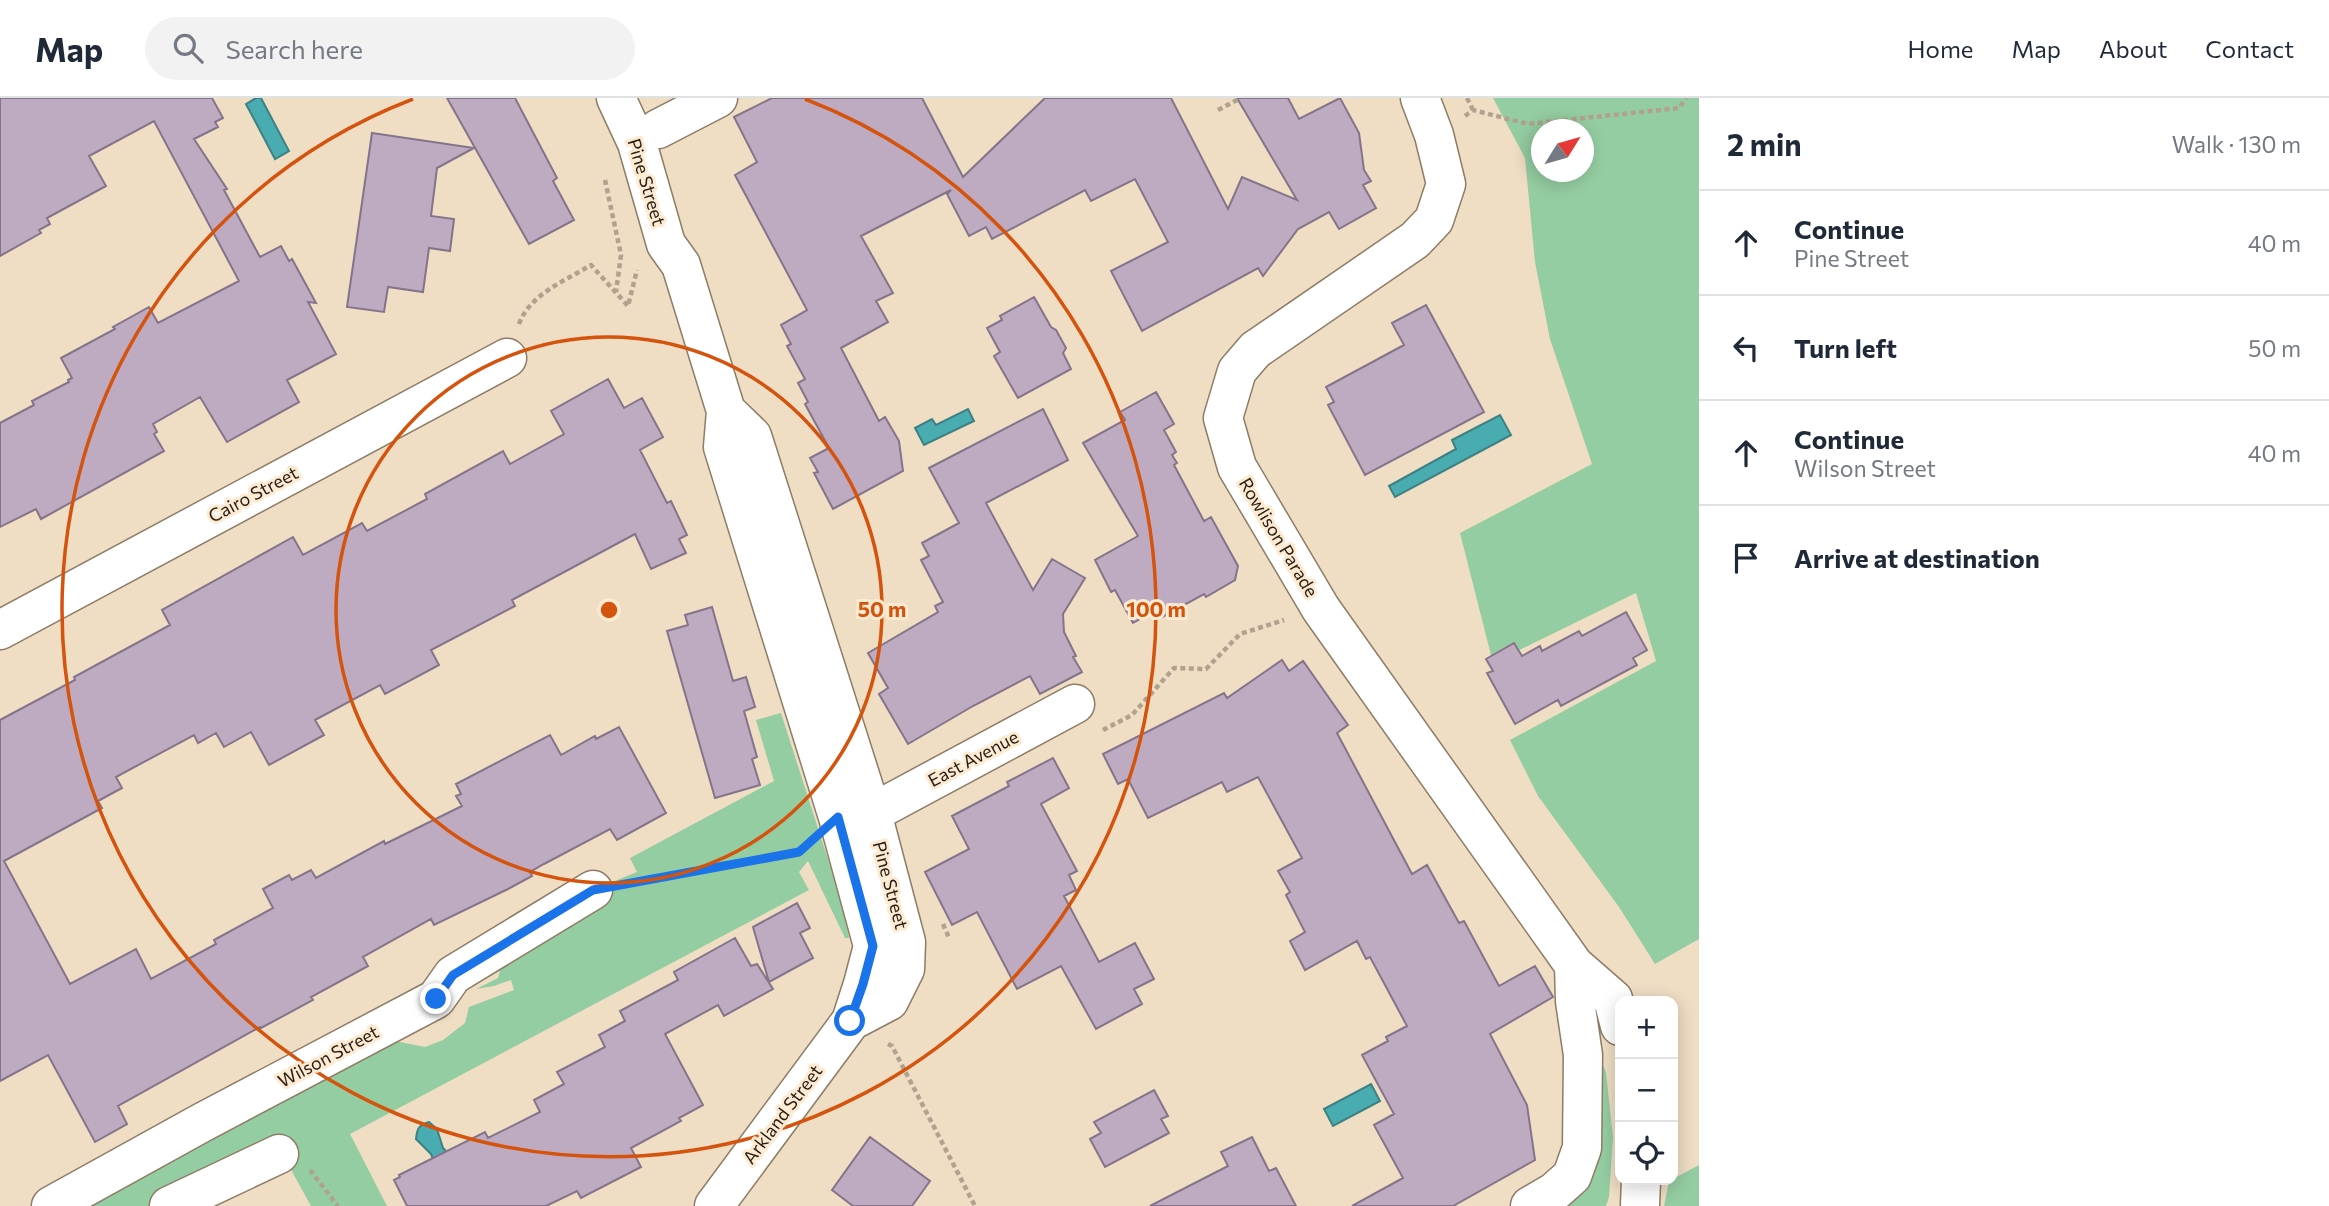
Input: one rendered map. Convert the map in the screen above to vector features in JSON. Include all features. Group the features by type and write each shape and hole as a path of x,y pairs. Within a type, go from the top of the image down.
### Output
{"street":[{"name":"Pine Street","path":"616,98 637,143 666,244 681,265 726,411 723,447 855,815 873,946 850,1021"},
{"path":"650,113 718,98"},
{"name":"Rowlison Parade","path":"1420,98 1434,135 1446,184 1434,220 1415,240 1255,350 1237,371 1223,418 1237,467 1321,609 1574,965 1613,999 1615,1007"},
{"name":"Pine Street","path":"650,113 691,241 681,265"},
{"name":"Cairo Street","path":"0,630 507,358"},
{"name":"East Avenue","path":"855,815 1075,704"},
{"name":"Wilson Street","path":"51,1206 436,999 453,975 593,890"},
{"path":"1530,1206 1554,1192 1572,1176 1582,1148 1583,1055 1575,1001 1574,965"},
{"name":"Arkland Street","path":"713,1206 850,1021"},
{"path":"169,1206 294,1160"},
{"path":"1640,1206 1641,1185"}],"path":[{"path":"1467,98 1473,110"},
{"path":"1434,135 1473,110 1528,124 1679,108 1686,98"},
{"path":"1218,110 1238,99"},
{"path":"605,177 621,255 616,293"},
{"path":"507,358 524,310 545,292 591,265 628,306 640,258 681,265"},
{"path":"1101,732 1132,715 1174,668 1206,669 1240,634 1321,609"},
{"path":"593,890 799,852 855,815"},
{"path":"940,916 949,938"},
{"path":"850,1021 892,1046 975,1206"},
{"path":"294,1160 338,1206"}],"green space":[{"path":"1493,98 1699,98 1699,939 1655,964 1619,907 1538,796 1510,740 1656,661 1636,593 1493,663 1460,533 1592,464 1550,339 1535,262 1525,158"},
{"path":"781,713 843,906 849,938 845,938 808,861 799,872 809,890 350,1134 387,1206 311,1206 289,1166 214,1206 83,1206 395,1041 425,1047 443,1040 465,1023 469,1007 514,990 511,980 476,989 498,978 502,963 588,912 612,882 637,872 630,858 774,781 756,720"},
{"path":"1591,1037 1606,1072 1613,1137 1609,1197 1606,1206 1562,1206"},
{"path":"1699,1165 1699,1206 1664,1206 1668,1185 1678,1185 1678,1176"}],"water":[{"path":"261,98 289,151 275,159 246,104"},
{"path":"968,409 974,421 924,445 915,428 932,419 936,425"},
{"path":"1500,415 1511,435 1395,497 1389,486 1456,449 1452,440"},
{"path":"1371,1084 1380,1101 1333,1126 1324,1109"},
{"path":"429,1122 437,1129 443,1148 452,1157 434,1162 431,1154 416,1139 419,1128"}],"building":[{"path":"0,98 212,98 223,118 215,122 218,127 194,139 227,189 224,190 260,257 281,246 289,261 292,259 316,303 308,302 336,354 287,380 299,402 227,442 200,397 153,424 157,432 154,434 164,451 41,519 36,509 0,527 0,423 34,405 32,401 69,382 72,378 61,358 149,307 158,323 239,281 154,121 89,156 106,186 47,218 50,224 39,230 41,233 0,256"},
{"path":"447,98 515,98 557,178 553,181 574,220 529,244"},
{"path":"772,98 922,98 963,177 1045,98 1171,98 1228,209 1242,177 1297,200 1237,98 1288,98 1299,119 1340,98 1359,133 1364,170 1371,181 1363,185 1376,208 1339,229 1329,212 1298,229 1263,276 1258,268 1142,331 1111,271 1168,242 1135,179 1091,201 1085,190 992,239 986,227 969,236 947,194 951,190 861,236 893,293 876,301 888,322 841,348 879,421 885,417 899,441 903,471 833,509 814,473 818,472 810,458 829,448 805,404 808,402 798,383 805,379 787,346 791,344 781,325 807,310 735,175 757,162 734,117"},
{"path":"372,133 474,148 437,168 431,216 454,219 450,251 429,248 423,292 388,287 384,312 347,307"},
{"path":"1034,297 1066,348 1063,353 1071,369 1018,398 994,356 1000,352 987,328 1002,320 1000,316"},
{"path":"1426,305 1484,412 1365,475 1328,405 1334,402 1326,387 1404,345 1392,323"},
{"path":"608,379 624,408 642,398 663,437 640,450 667,503 671,501 687,535 679,539 686,553 651,569 635,534 512,600 515,606 431,650 439,665 385,694 380,685 315,720 324,735 269,765 251,732 224,747 216,733 198,743 194,735 116,777 122,788 98,801 102,808 4,861 70,984 136,949 151,979 216,944 214,940 273,908 263,889 289,875 292,880 311,870 316,878 384,841 385,844 462,806 456,796 461,794 456,784 550,735 561,755 595,736 596,739 619,727 666,813 617,840 610,829 530,872 532,876 508,889 434,925 431,919 363,957 368,966 311,997 313,1000 118,1106 127,1124 95,1142 48,1055 0,1081 0,720 170,625 162,610 293,537 303,555 362,523 367,531 427,499 425,494 503,451 510,464 564,434 551,411"},
{"path":"1156,392 1174,424 1164,430 1176,452 1172,455 1177,463 1174,465 1204,521 1211,517 1238,566 1235,580 1206,597 1204,594 1162,617 1158,609 1133,623 1115,590 1111,592 1095,560 1138,536 1083,443 1125,420 1120,412"},
{"path":"1043,409 1068,460 986,503 1033,590 1052,559 1085,578 1063,614 1064,632 1082,672 1040,694 1030,676 908,744 879,694 888,688 868,653 938,612 935,606 943,602 921,560 929,556 922,543 959,523 929,468"},
{"path":"712,607 733,681 746,677 755,707 744,711 757,757 752,759 760,785 715,798 667,631 688,625 685,615"},
{"path":"1626,612 1647,650 1633,658 1637,665 1561,706 1558,700 1515,724 1487,673 1493,671 1486,659 1514,643 1522,656 1540,646 1542,651 1579,631 1582,636"},
{"path":"1282,660 1289,671 1303,661 1348,725 1337,733 1412,874 1427,865 1459,923 1464,921 1499,986 1535,966 1553,997 1490,1034 1527,1105 1535,1160 1453,1206 1352,1206 1403,1178 1374,1125 1394,1114 1362,1055 1388,1041 1386,1037 1407,1026 1370,957 1366,959 1357,941 1305,970 1290,941 1305,932 1286,895 1290,892 1278,871 1302,858 1258,777 1227,792 1222,782 1148,818 1128,779 1118,784 1103,754 1224,693 1227,698"},
{"path":"1053,758 1069,788 1041,804 1077,871 1069,875 1076,890 1064,896 1099,962 1135,943 1154,979 1134,989 1142,1004 1096,1029 1061,966 1017,989 977,912 952,925 925,872 969,849 952,816 1009,786 1007,782"},
{"path":"797,903 810,928 800,933 813,958 769,982 753,927"},
{"path":"735,938 751,966 757,964 773,989 724,1016 718,1005 665,1034 703,1105 679,1118 681,1121 631,1148 641,1167 581,1198 577,1191 546,1206 407,1206 394,1180 400,1177 399,1175 485,1132 488,1138 540,1112 534,1100 564,1084 557,1072 605,1047 599,1035 625,1021 620,1011 678,980 674,972"},
{"path":"1154,1090 1168,1116 1161,1119 1169,1133 1105,1167 1090,1139 1101,1133 1094,1122"},
{"path":"870,1137 930,1181 912,1206 853,1206 832,1190"},
{"path":"1252,1137 1269,1171 1276,1168 1296,1206 1150,1206 1228,1166 1221,1152"}],"route":[{"path":"436,999 453,975 593,890 799,852 838,817 873,946 850,1021"}]}
